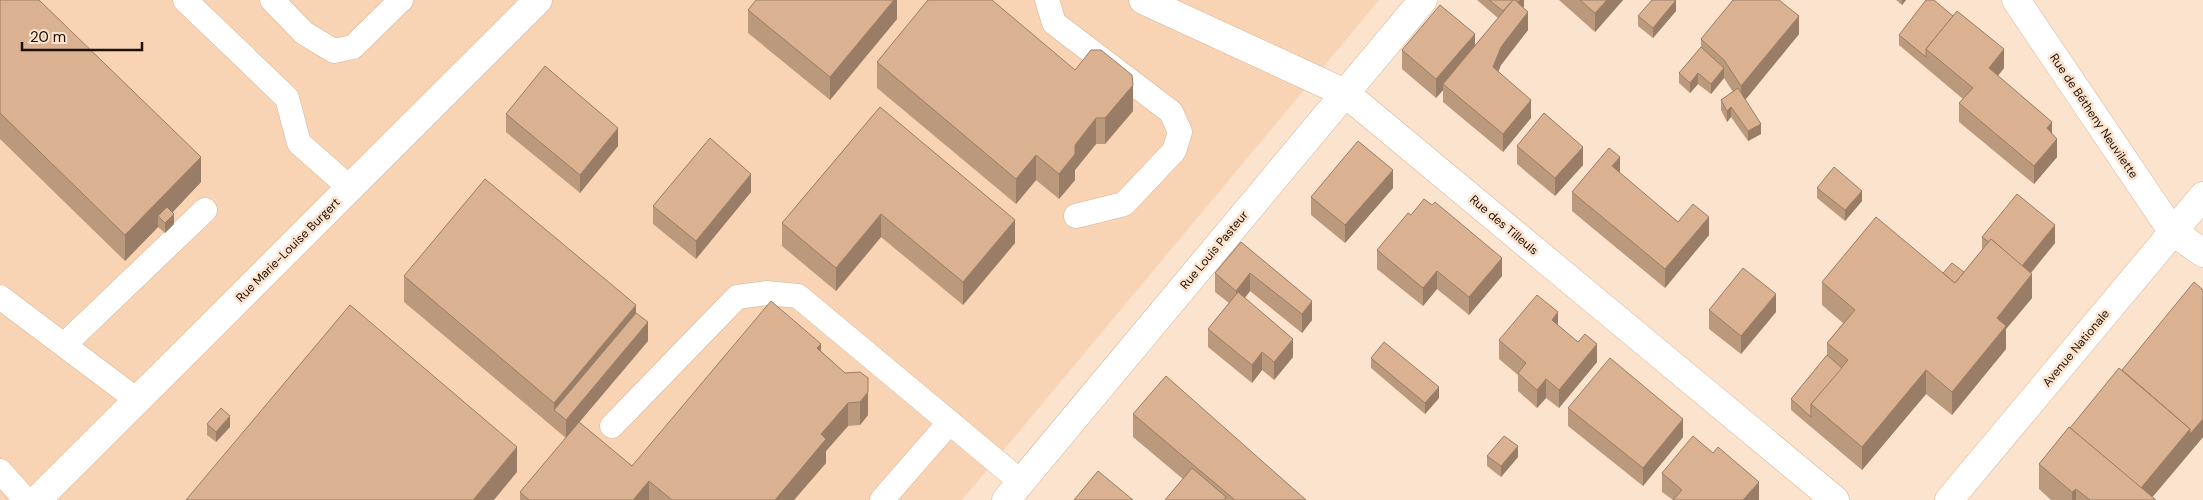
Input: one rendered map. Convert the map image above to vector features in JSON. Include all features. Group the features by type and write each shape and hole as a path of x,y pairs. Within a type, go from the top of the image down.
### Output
{"street":[{"name":"Rue Marie-Louise Burgert","path":"38,500 538,0"},
{"name":"Rue Louis Pasteur","path":"1014,491 1423,0"},
{"name":"Rue de Bétheny Neuvilette","path":"2016,0 2172,231"},
{"name":"Rue des Tilleuls","path":"1152,2 1345,93 1835,500"},
{"name":"Avenue Nationale","path":"1949,500 2203,196"},
{"path":"2172,231 2203,253"}],"lane":[{"path":"186,0 287,98 299,143 350,188"},
{"path":"272,0 304,33 334,51 353,47 401,0"},
{"path":"1047,0 1054,23 1171,112 1180,132 1174,151 1124,204 1076,216"},
{"path":"64,345 205,210"},
{"path":"612,426 737,297 766,293 798,296 950,422 1014,491"},
{"path":"0,297 137,400"},
{"path":"882,500 950,422"},
{"path":"0,471 26,500"}],"shaded area":[{"path":"0,0 1379,0 962,500 0,500"}],"building":[{"path":"0,0 39,0 201,157 125,235 0,113"},
{"path":"756,0 894,0 830,77 748,10"},
{"path":"928,0 992,0 1075,70 1091,50 1101,50 1132,75 1133,85 1105,118 1096,118 1075,145 1075,154 1059,174 1036,155 1016,179 877,62"},
{"path":"1489,0 1513,0 1503,11"},
{"path":"1513,0 1528,12 1501,47 1493,67 1531,100 1503,134 1443,84"},
{"path":"1580,0 1607,0 1595,13"},
{"path":"1652,0 1676,0 1653,28 1638,16"},
{"path":"1733,0 1779,0 1799,16 1741,86 1724,60 1701,39"},
{"path":"1926,0 1934,0 1953,16 1926,49 1926,57 1899,35"},
{"path":"1440,5 1475,34 1436,79 1402,50"},
{"path":"1957,11 2004,49 1989,68 2052,122 2047,128 2057,139 2034,166 1959,103 1973,88 1926,49"},
{"path":"1701,47 1724,68 1711,84 1698,73 1690,83 1679,73"},
{"path":"545,66 618,128 580,175 506,114"},
{"path":"1738,88 1761,124 1748,131 1731,107 1727,111 1721,100"},
{"path":"880,107 1015,220 963,282 881,214 836,268 782,223"},
{"path":"1544,113 1583,147 1555,178 1517,146"},
{"path":"710,138 751,174 696,241 653,206"},
{"path":"1358,141 1393,170 1345,225 1311,197"},
{"path":"1609,148 1620,157 1612,166 1678,222 1693,204 1709,217 1665,269 1572,192"},
{"path":"1834,167 1862,191 1845,210 1817,188"},
{"path":"485,179 636,305 554,403 404,276"},
{"path":"2017,194 2055,225 2022,266 1991,239 1989,242 1982,237"},
{"path":"1424,199 1432,205 1435,202 1502,258 1469,297 1437,271 1423,288 1377,250 1408,213 1411,215"},
{"path":"167,207 174,214 165,223 158,216"},
{"path":"1876,217 1955,283 1991,239 2032,274 1997,318 2006,326 1952,392 1926,370 1862,447 1811,404 1848,360 1827,343 1855,310 1822,282"},
{"path":"1241,242 1312,301 1302,314 1250,273 1236,291 1215,273"},
{"path":"1952,263 1964,272 1955,283 1943,273"},
{"path":"1743,268 1776,294 1741,336 1709,310"},
{"path":"2194,282 2203,290 2203,419 2190,434 2190,429 2122,370"},
{"path":"1238,292 1293,339 1274,362 1262,352 1252,365 1208,329"},
{"path":"1537,295 1558,312 1552,320 1578,342 1585,334 1597,344 1559,390 1546,379 1537,390 1518,373 1526,363 1499,340"},
{"path":"771,301 821,344 817,348 845,373 860,372 868,378 868,392 860,402 848,403 821,434 826,439 775,500 672,500 649,481 633,500 529,500 520,492 579,422 632,466"},
{"path":"350,305 517,447 473,500 186,500"},
{"path":"636,313 648,322 566,420 554,410"},
{"path":"1384,342 1439,387 1425,403 1371,358"},
{"path":"1827,355 1842,368 1811,404 1811,417 1791,399"},
{"path":"1610,358 1683,419 1643,468 1568,408"},
{"path":"2119,368 2190,429 2141,488 2070,428"},
{"path":"1166,376 1306,500 1235,500 1133,414"},
{"path":"221,408 230,416 216,432 207,424"},
{"path":"2069,427 2156,500 2090,500 2076,489 2072,492 2039,464"},
{"path":"1504,436 1518,446 1501,466 1487,456"},
{"path":"1693,436 1713,453 1718,447 1759,482 1743,500 1673,500 1682,490 1662,473"},
{"path":"1192,468 1226,497 1224,500 1165,500"},
{"path":"1098,471 1133,500 1074,500"}]}
